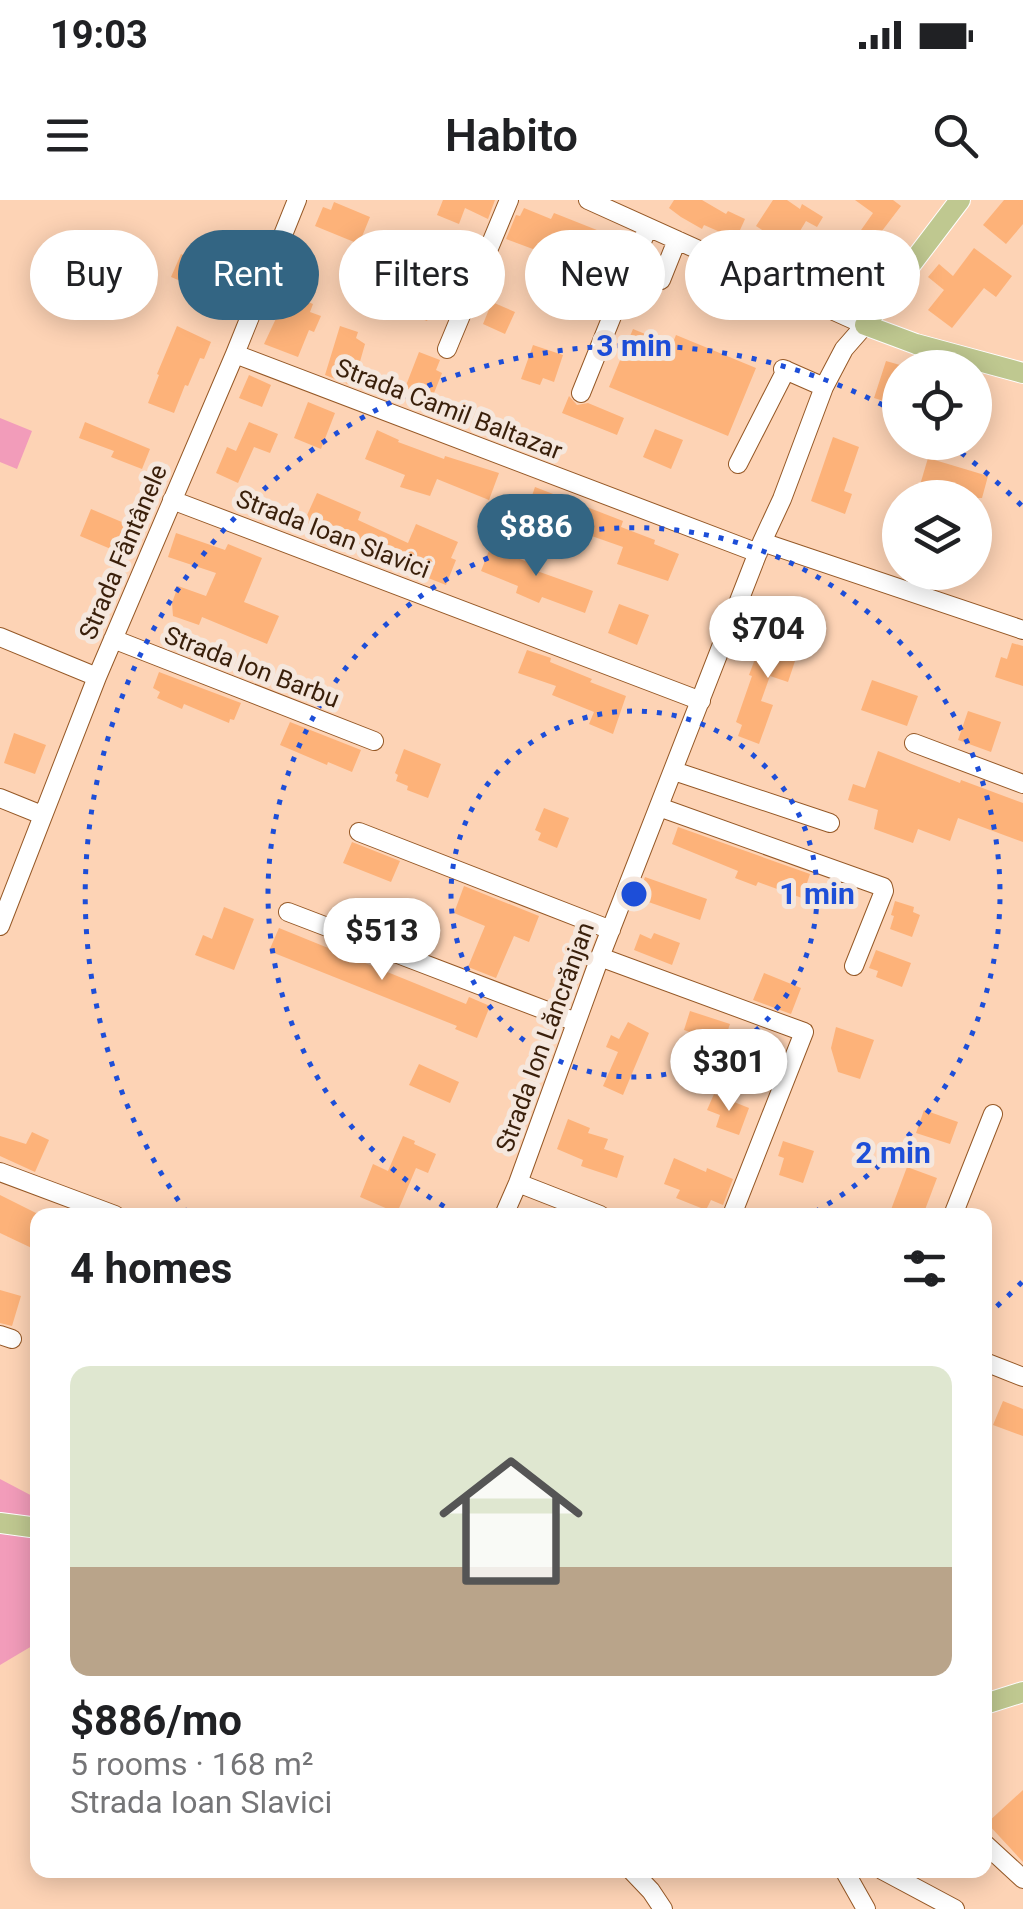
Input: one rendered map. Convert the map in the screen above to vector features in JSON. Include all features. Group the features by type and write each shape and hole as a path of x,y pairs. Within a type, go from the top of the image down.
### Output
{"main road":[{"path":"960,200 865,325 916,344 1023,373"},
{"path":"0,1524 30,1527"},
{"path":"992,1702 1023,1692"}],"street":[{"name":"Strada Fântânele","path":"0,926 97,677 297,200"},
{"path":"447,349 509,200"},
{"path":"588,200 865,325"},
{"path":"581,394 648,227"},
{"path":"665,270 677,240"},
{"name":"Strada Ion Lăncrănjan","path":"507,1208 600,957 824,387 844,349 865,325"},
{"name":"Strada Camil Baltazar","path":"235,354 760,548 915,584 1023,630"},
{"path":"738,464 784,370 824,387"},
{"name":"Strada Ioan Slavici","path":"172,500 700,701"},
{"path":"0,637 97,677"},
{"name":"Strada Ion Barbu","path":"113,639 374,740"},
{"path":"914,743 1023,784"},
{"path":"674,771 830,823"},
{"path":"0,798 42,816"},
{"path":"659,806 883,887 854,966"},
{"path":"358,832 611,930"},
{"path":"288,912 576,1022"},
{"path":"600,957 804,1032 735,1208"},
{"path":"955,1208 993,1114"},
{"path":"0,1172 96,1208"},
{"path":"518,1183 582,1208"},
{"path":"992,1365 1023,1377"},
{"path":"992,1850 1023,1879"},
{"path":"639,1878 663,1909"},
{"path":"849,1878 866,1909"},
{"path":"897,1878 955,1909"}],"shaded area":[{"path":"0,418 32,431 17,469 0,462"},
{"path":"0,1479 30,1495 30,1647 0,1665"}],"building":[{"path":"443,200 495,200 488,219 465,208 459,224 437,215"},
{"path":"674,200 702,200 726,214 728,211 745,219 740,230 715,230 704,225 702,229 669,208"},
{"path":"773,200 787,200 800,209 802,204 823,217 817,227 806,221 801,230 762,230 756,226"},
{"path":"855,200 893,200 901,206 883,230 861,230 873,213"},
{"path":"1004,200 1023,200 1023,224 1006,244 983,225"},
{"path":"334,202 370,217 365,230 339,230 339,236 315,226 323,207 331,210"},
{"path":"524,208 551,219 554,213 597,230 525,230 525,246 506,239 516,215 520,216"},
{"path":"974,248 1012,276 996,297 984,288 952,328 928,310 944,290 928,277 939,264 953,276"},
{"path":"178,261 178,280 171,277"},
{"path":"505,308 515,312 505,334 483,324 485,320 505,320"},
{"path":"321,316 314,332 309,330 298,357 264,344 275,320 319,320"},
{"path":"177,326 211,342 188,386 185,385 174,413 148,403"},
{"path":"340,326 358,332 356,338 365,344 353,386 325,375"},
{"path":"633,329 672,345 676,335 756,368 728,436 609,387"},
{"path":"533,345 563,355 554,382 543,378 540,385 521,379"},
{"path":"419,352 440,360 436,370 442,373 432,398 405,388"},
{"path":"882,373 882,400 874,398"},
{"path":"249,375 271,385 262,407 239,398"},
{"path":"569,396 577,405 588,403 624,418 617,435 562,413"},
{"path":"308,402 335,413 321,449 294,438"},
{"path":"85,422 150,449 142,469 111,457 114,451 79,438"},
{"path":"249,422 278,434 270,453 254,447 238,483 216,473 227,447 236,451"},
{"path":"655,429 683,440 671,469 643,457"},
{"path":"377,430 444,459 445,456 499,473 489,500 437,479 430,496 400,487 405,475 365,459"},
{"path":"833,437 859,447 844,491 852,494 845,514 811,501"},
{"path":"927,460 988,476 987,480 921,480"},
{"path":"535,487 623,521 621,527 679,554 668,581 617,564 623,547 526,513"},
{"path":"317,493 361,512 358,520 408,543 416,524 458,542 446,585 385,561 384,564 355,551 357,545 304,522"},
{"path":"91,509 136,528 125,555 80,536"},
{"path":"176,533 225,550 228,544 262,558 244,602 279,616 267,644 202,617 199,625 173,616 172,603 178,586 206,596 216,573 168,557"},
{"path":"537,539 548,544 537,571 593,591 585,613 542,597 539,603 516,593 518,586 481,571 490,548 528,562"},
{"path":"619,604 649,615 637,645 608,633"},
{"path":"776,628 812,641 807,656 798,652 788,682 770,676 761,701 773,705 759,744 738,736 742,725 736,722 758,651 767,654"},
{"path":"1012,643 1023,646 1023,686 995,677 1001,657 1007,659"},
{"path":"527,650 626,696 613,734 589,724 594,712 552,695 556,686 518,673"},
{"path":"159,672 241,703 234,720 229,723 184,704 182,709 157,698 160,692 153,688"},
{"path":"872,680 918,696 907,726 861,710"},
{"path":"968,711 1001,722 991,752 958,740"},
{"path":"290,722 361,750 352,772 280,745"},
{"path":"14,733 46,745 35,774 4,763"},
{"path":"404,749 441,764 428,798 396,781"},
{"path":"878,751 1023,803 1023,842 958,818 950,841 918,829 913,843 874,829 878,810 848,800 853,784 865,788"},
{"path":"544,808 569,818 557,848 538,840 541,833 535,830"},
{"path":"678,827 810,874 802,898 735,878 738,871 672,844"},
{"path":"352,842 400,861 391,882 343,863"},
{"path":"645,877 707,899 700,920 637,898"},
{"path":"464,886 539,916 529,942 514,936 496,978 468,967 485,926 454,913"},
{"path":"895,901 914,907 913,912 920,915 912,937 890,929"},
{"path":"224,907 254,919 234,970 195,955 203,935 212,939"},
{"path":"279,928 466,1004 469,997 490,1006 477,1038 455,1029 457,1026 269,951"},
{"path":"654,933 680,943 672,965 634,950 640,934 651,939"},
{"path":"876,950 911,963 902,987 876,977 878,971 869,968"},
{"path":"764,973 801,988 791,1014 753,1000"},
{"path":"690,1011 730,1024 723,1044 684,1030"},
{"path":"628,1022 649,1033 623,1095 603,1086 618,1052 606,1047 611,1035 619,1039"},
{"path":"836,1027 874,1040 860,1079 838,1072 831,1048"},
{"path":"419,1064 459,1082 450,1103 409,1085"},
{"path":"714,1094 749,1108 739,1135 716,1127 720,1115 707,1110"},
{"path":"924,1110 958,1122 950,1144 916,1133"},
{"path":"568,1119 590,1128 588,1133 608,1139 604,1149 624,1156 617,1178 581,1166 583,1160 557,1149"},
{"path":"32,1132 49,1140 35,1172 0,1156 0,1136 26,1144"},
{"path":"403,1136 436,1154 428,1173 416,1168 399,1208 385,1208 360,1197 373,1164 388,1171"},
{"path":"783,1141 814,1151 803,1183 779,1175 784,1158 778,1156"},
{"path":"674,1158 733,1179 723,1205 711,1200 707,1208 676,1198 680,1190 664,1184"},
{"path":"907,1167 937,1178 926,1208 892,1208"},
{"path":"0,1195 30,1210 30,1247 0,1233"},
{"path":"0,1290 21,1296 12,1326 0,1323"},
{"path":"1003,1401 1023,1409 1023,1436 993,1425"},
{"path":"1023,1790 1023,1862 992,1828 992,1818"}]}
